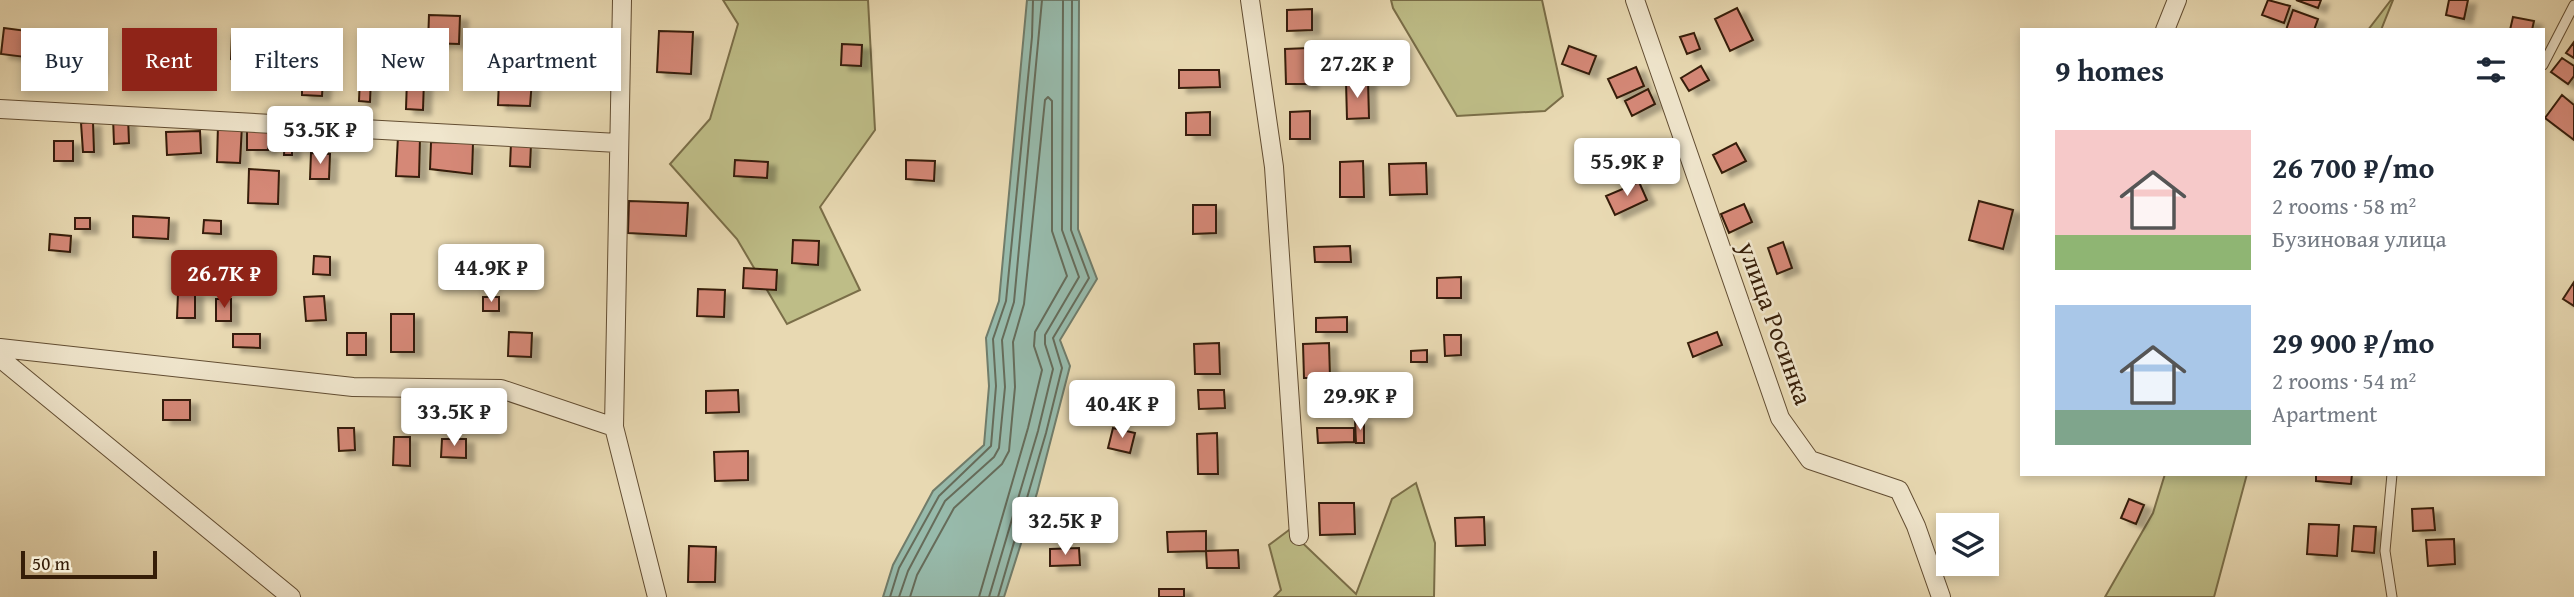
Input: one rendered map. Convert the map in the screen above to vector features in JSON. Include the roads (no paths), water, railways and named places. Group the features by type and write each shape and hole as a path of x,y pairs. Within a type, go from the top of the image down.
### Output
{"street":[{"path":"621,0 614,427 657,597"},
{"path":"1250,0 1274,167 1299,536"},
{"name":"улица Росинка","path":"1634,0 1780,418 1811,460 1899,490 1916,526 1941,597"},
{"path":"2166,28 2177,0"},
{"path":"0,109 618,143"},
{"path":"0,348 354,387 501,388 614,427"},
{"path":"0,358 291,597"}],"lane":[{"path":"2545,61 2574,5"},
{"path":"2392,476 2385,551 2392,597"}],"water":[{"path":"1027,0 1079,0 1078,229 1097,279 1060,340 1070,366 1037,493 1004,597 883,597 893,565 933,491 984,445 989,386 986,338 999,301"}]}
